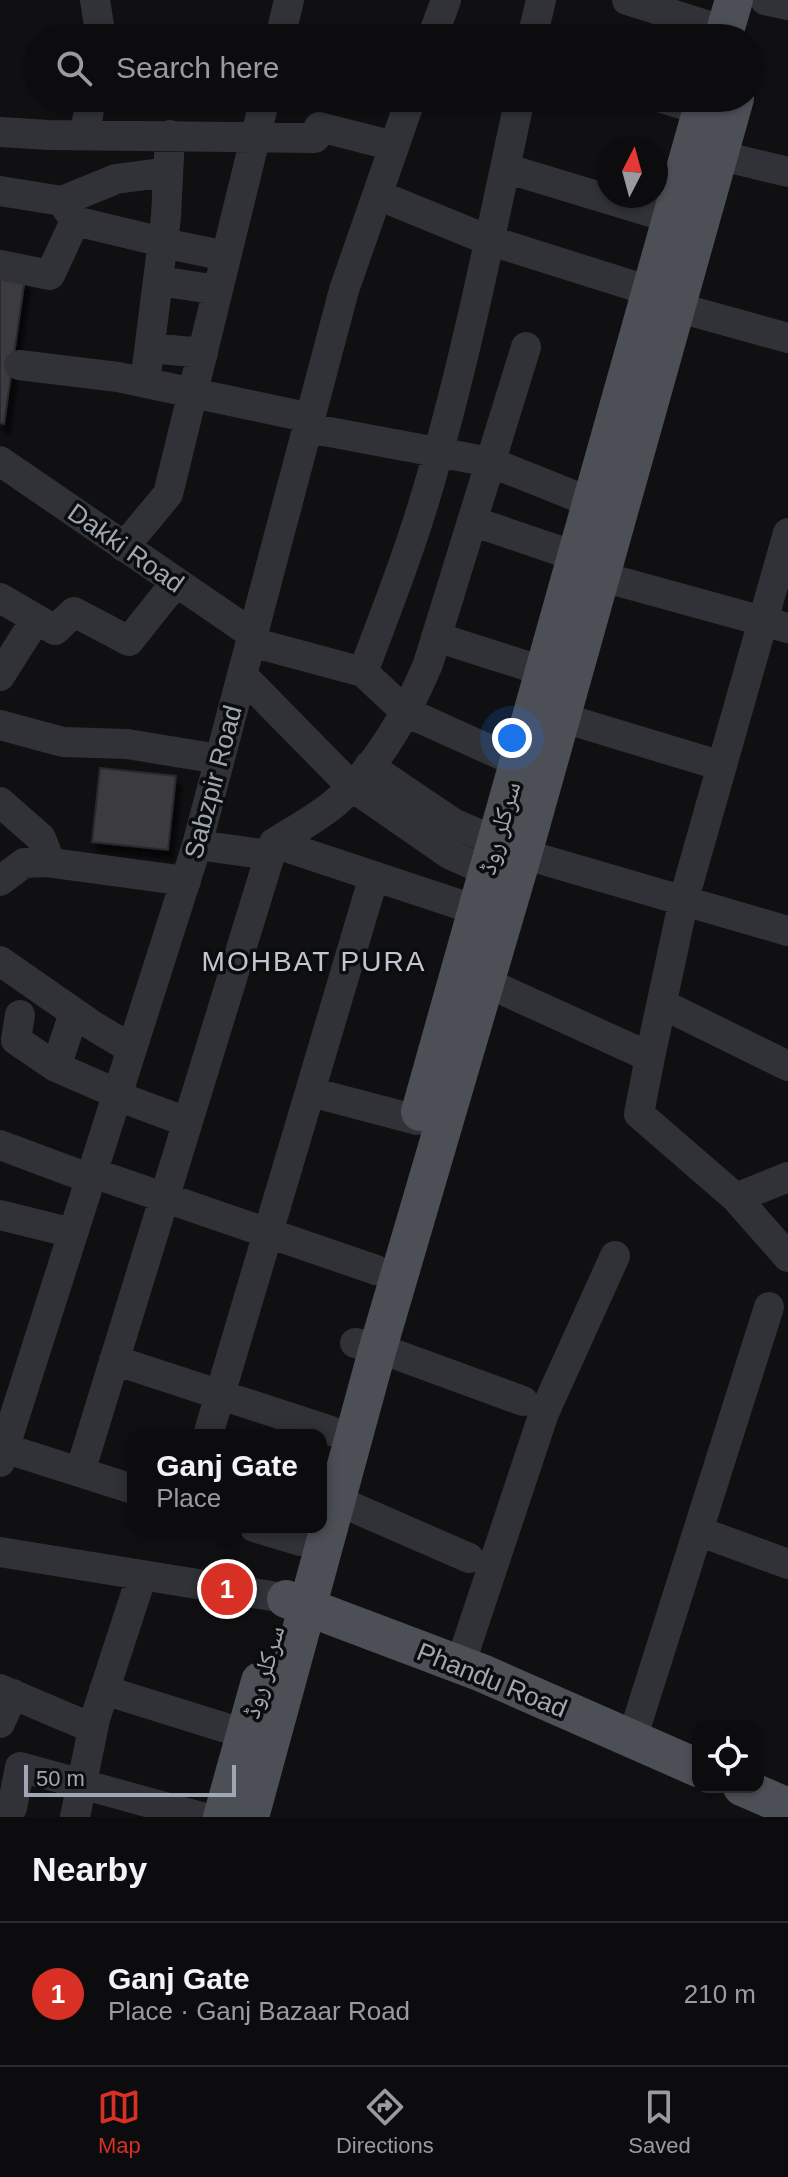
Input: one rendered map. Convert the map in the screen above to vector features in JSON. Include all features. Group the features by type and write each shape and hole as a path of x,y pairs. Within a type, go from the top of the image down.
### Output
{"main road":[{"path":"736,24 762,0"},
{"name":"سرکلر روڈ","path":"328,1484 331,1431 367,1345 376,1270 417,1120 472,976 476,910 502,855 517,762 543,671 582,567 590,502 663,299 670,218 706,149 712,112"},
{"path":"328,1484 472,976 502,855 560,717 582,567 706,149"},
{"path":"250,1817 296,1602 315,1533"},
{"name":"سرکلر روڈ","path":"222,1817 245,1734 296,1602 302,1534"},
{"name":"Phandu Road","path":"296,1602 460,1665 692,1765"},
{"path":"756,1793 788,1807"}],"street":[{"path":"95,0 99,24"},
{"path":"283,24 289,0"},
{"path":"437,24 446,0"},
{"path":"535,24 541,0"},
{"path":"627,0 721,24"},
{"path":"762,0 788,5"},
{"path":"85,134 89,112"},
{"path":"124,547 168,494 261,112"},
{"name":"Sabzpir Road","path":"2,1455 11,1389 73,1233 197,845 344,290 406,112"},
{"path":"517,112 439,450 416,526 363,672 406,712 517,762"},
{"path":"0,132 315,138 319,127 394,146"},
{"path":"145,383 163,242 170,135"},
{"path":"706,149 788,172"},
{"path":"505,168 670,218"},
{"path":"0,265 50,275 69,211 116,179 168,172"},
{"path":"0,191 163,242 226,256"},
{"path":"378,195 488,240 788,338"},
{"path":"159,281 218,290"},
{"path":"80,1472 272,849 336,803 360,776 406,712 428,664 526,347"},
{"path":"150,348 203,353"},
{"path":"19,365 193,392 309,423 490,462 590,502"},
{"name":"Dakki Road","path":"0,461 176,582 251,638 363,672"},
{"path":"416,526 469,531 775,624"},
{"path":"788,533 775,624 722,766 684,899 639,1114 736,1198 788,1257"},
{"path":"0,598 55,630 74,612 129,641 176,582"},
{"path":"1,671 36,619"},
{"path":"436,637 543,671"},
{"path":"242,675 449,854 502,855 684,899 788,931"},
{"path":"560,717 722,766"},
{"path":"0,725 63,742 127,744 219,759"},
{"path":"0,802 41,838 50,862"},
{"path":"197,845 272,849 374,876 476,910"},
{"path":"0,881 24,863 50,862 186,881"},
{"path":"210,1429 374,876"},
{"path":"0,961 132,1049"},
{"path":"472,976 650,1057"},
{"path":"34,985 9,1024 56,1067 187,1122"},
{"path":"662,1004 788,1066"},
{"path":"56,1067 74,1013"},
{"path":"311,1092 417,1120"},
{"path":"0,1145 376,1270"},
{"path":"736,1198 788,1177"},
{"path":"0,1215 73,1233"},
{"path":"460,1665 544,1413 615,1256"},
{"path":"632,1739 769,1307"},
{"path":"367,1345 523,1401"},
{"path":"114,1360 325,1429"},
{"path":"327,1430 331,1431"},
{"path":"2,1455 80,1472 127,1487"},
{"path":"328,1484 469,1558"},
{"path":"698,1531 788,1564"},
{"path":"0,1552 296,1602"},
{"path":"75,1817 92,1728 142,1575"},
{"path":"104,1690 245,1734"},
{"path":"0,1723 6,1692 92,1728"},
{"path":"12,1808 10,1762 201,1817"}],"building":[{"path":"0,275 25,278 4,424 0,423"},
{"path":"100,768 176,776 168,850 92,842"}],"place":[{"name":"Ganj Gate","path":"227,1589"}],"district":[{"name":"MOHBAT PURA","path":"314,961"}]}
